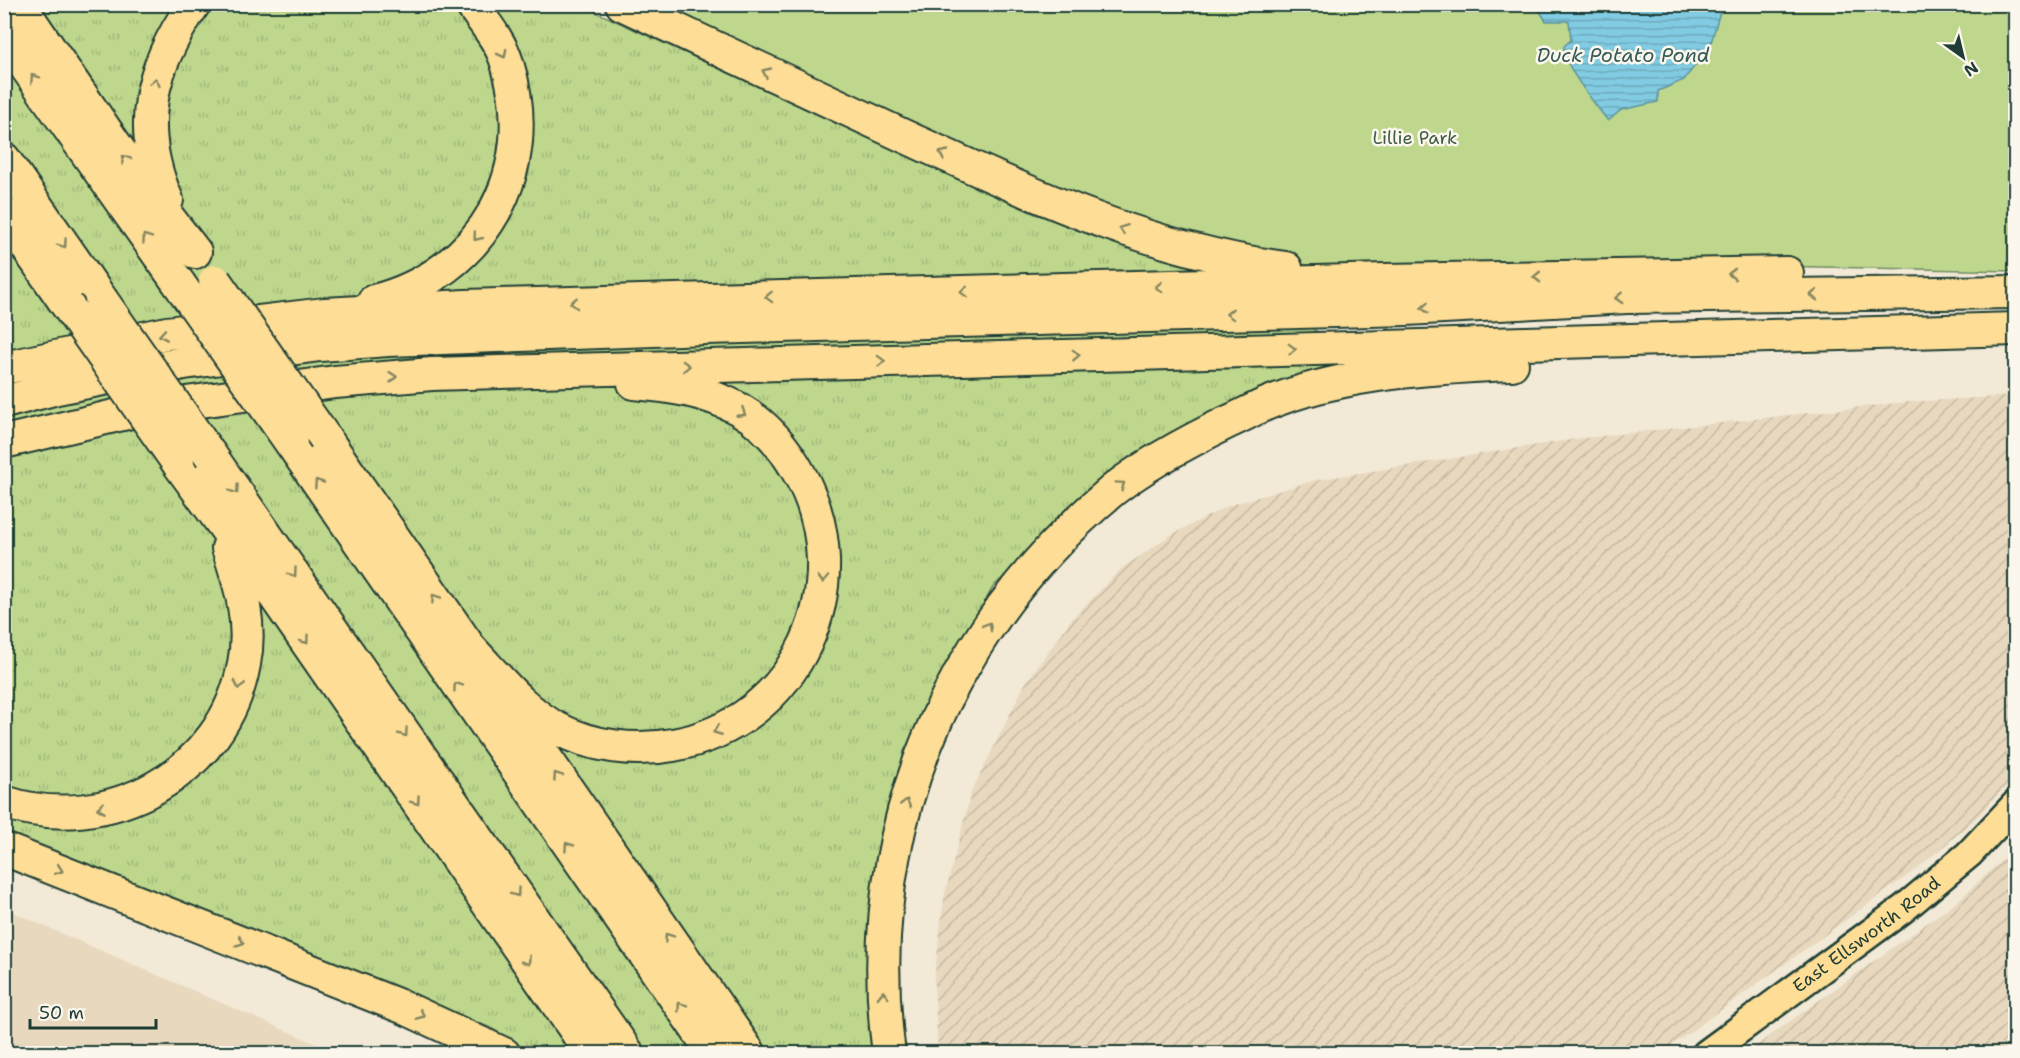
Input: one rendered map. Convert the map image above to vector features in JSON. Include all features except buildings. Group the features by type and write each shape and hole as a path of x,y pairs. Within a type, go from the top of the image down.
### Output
{"highway":[{"path":"19,4 148,192 195,252 325,438 750,1053"},
{"path":"194,4 174,34 158,68 150,109 150,132 151,156 158,179 195,252"},
{"path":"325,314 393,296 430,280 459,259 488,223 508,182 516,139 516,116 507,61 471,4"},
{"path":"622,4 1029,194 1151,240 1254,264 1385,280"},
{"path":"4,36 291,443 714,1053"},
{"path":"4,159 628,1053"},
{"path":"4,214 178,463 274,595 592,1053"},
{"path":"4,368 168,333 325,314 476,306 1385,280 1799,273 1945,278 2007,292"},
{"path":"4,402 57,388 184,363 320,345 388,340 706,328 1406,309 1627,297 2007,292"},
{"path":"4,442 144,409 335,382 432,374 2016,329"},
{"path":"889,1053 883,1010 884,923 892,853 914,776 939,712 994,616 1051,548 1115,489 1191,440 1276,399 1352,379 1438,368 1638,357 1737,337"},
{"path":"468,646 527,705 558,729 602,745 651,749 690,742 731,726 763,702 791,670 811,634 824,584 823,539 811,495 792,461 765,428 740,410 705,394 663,386 622,382 565,369"},
{"path":"4,460 62,442 89,421"},
{"path":"4,802 44,812 66,813 113,807 141,796 171,779 189,765 214,738 236,699 245,663 247,626 241,587 228,546 211,509"},
{"path":"4,849 405,1008 504,1053"}],"main road":[{"name":"East Ellsworth Road","path":"1706,1053 1903,909 1970,854 2016,804"}],"shaded area":[{"path":"2015,396 2015,777 1972,822 1918,868 1661,1053 938,1053 934,980 944,898 971,793 1025,684 1071,620 1121,569 1171,535 1230,505 1316,480 1576,439 1907,402"},
{"path":"2015,848 2015,1012 2001,1053 1746,1053 1958,901"},
{"path":"5,909 337,1053 5,1053"}],"green space":[{"path":"4,5 581,5 1035,214 1210,267 1366,361 1250,395 1112,470 993,587 904,751 871,925 878,1053 528,1053 491,1028 5,835"},
{"name":"Lillie Park","path":"643,5 2015,5 2015,271 1673,264 1322,267 1279,261 1141,227"}],"water":[{"name":"Duck Potato Pond","path":"1536,5 1722,5 1710,46 1684,80 1658,91 1658,102 1621,110 1608,121 1581,85 1565,55 1564,46 1571,40 1569,21 1546,21"}]}
